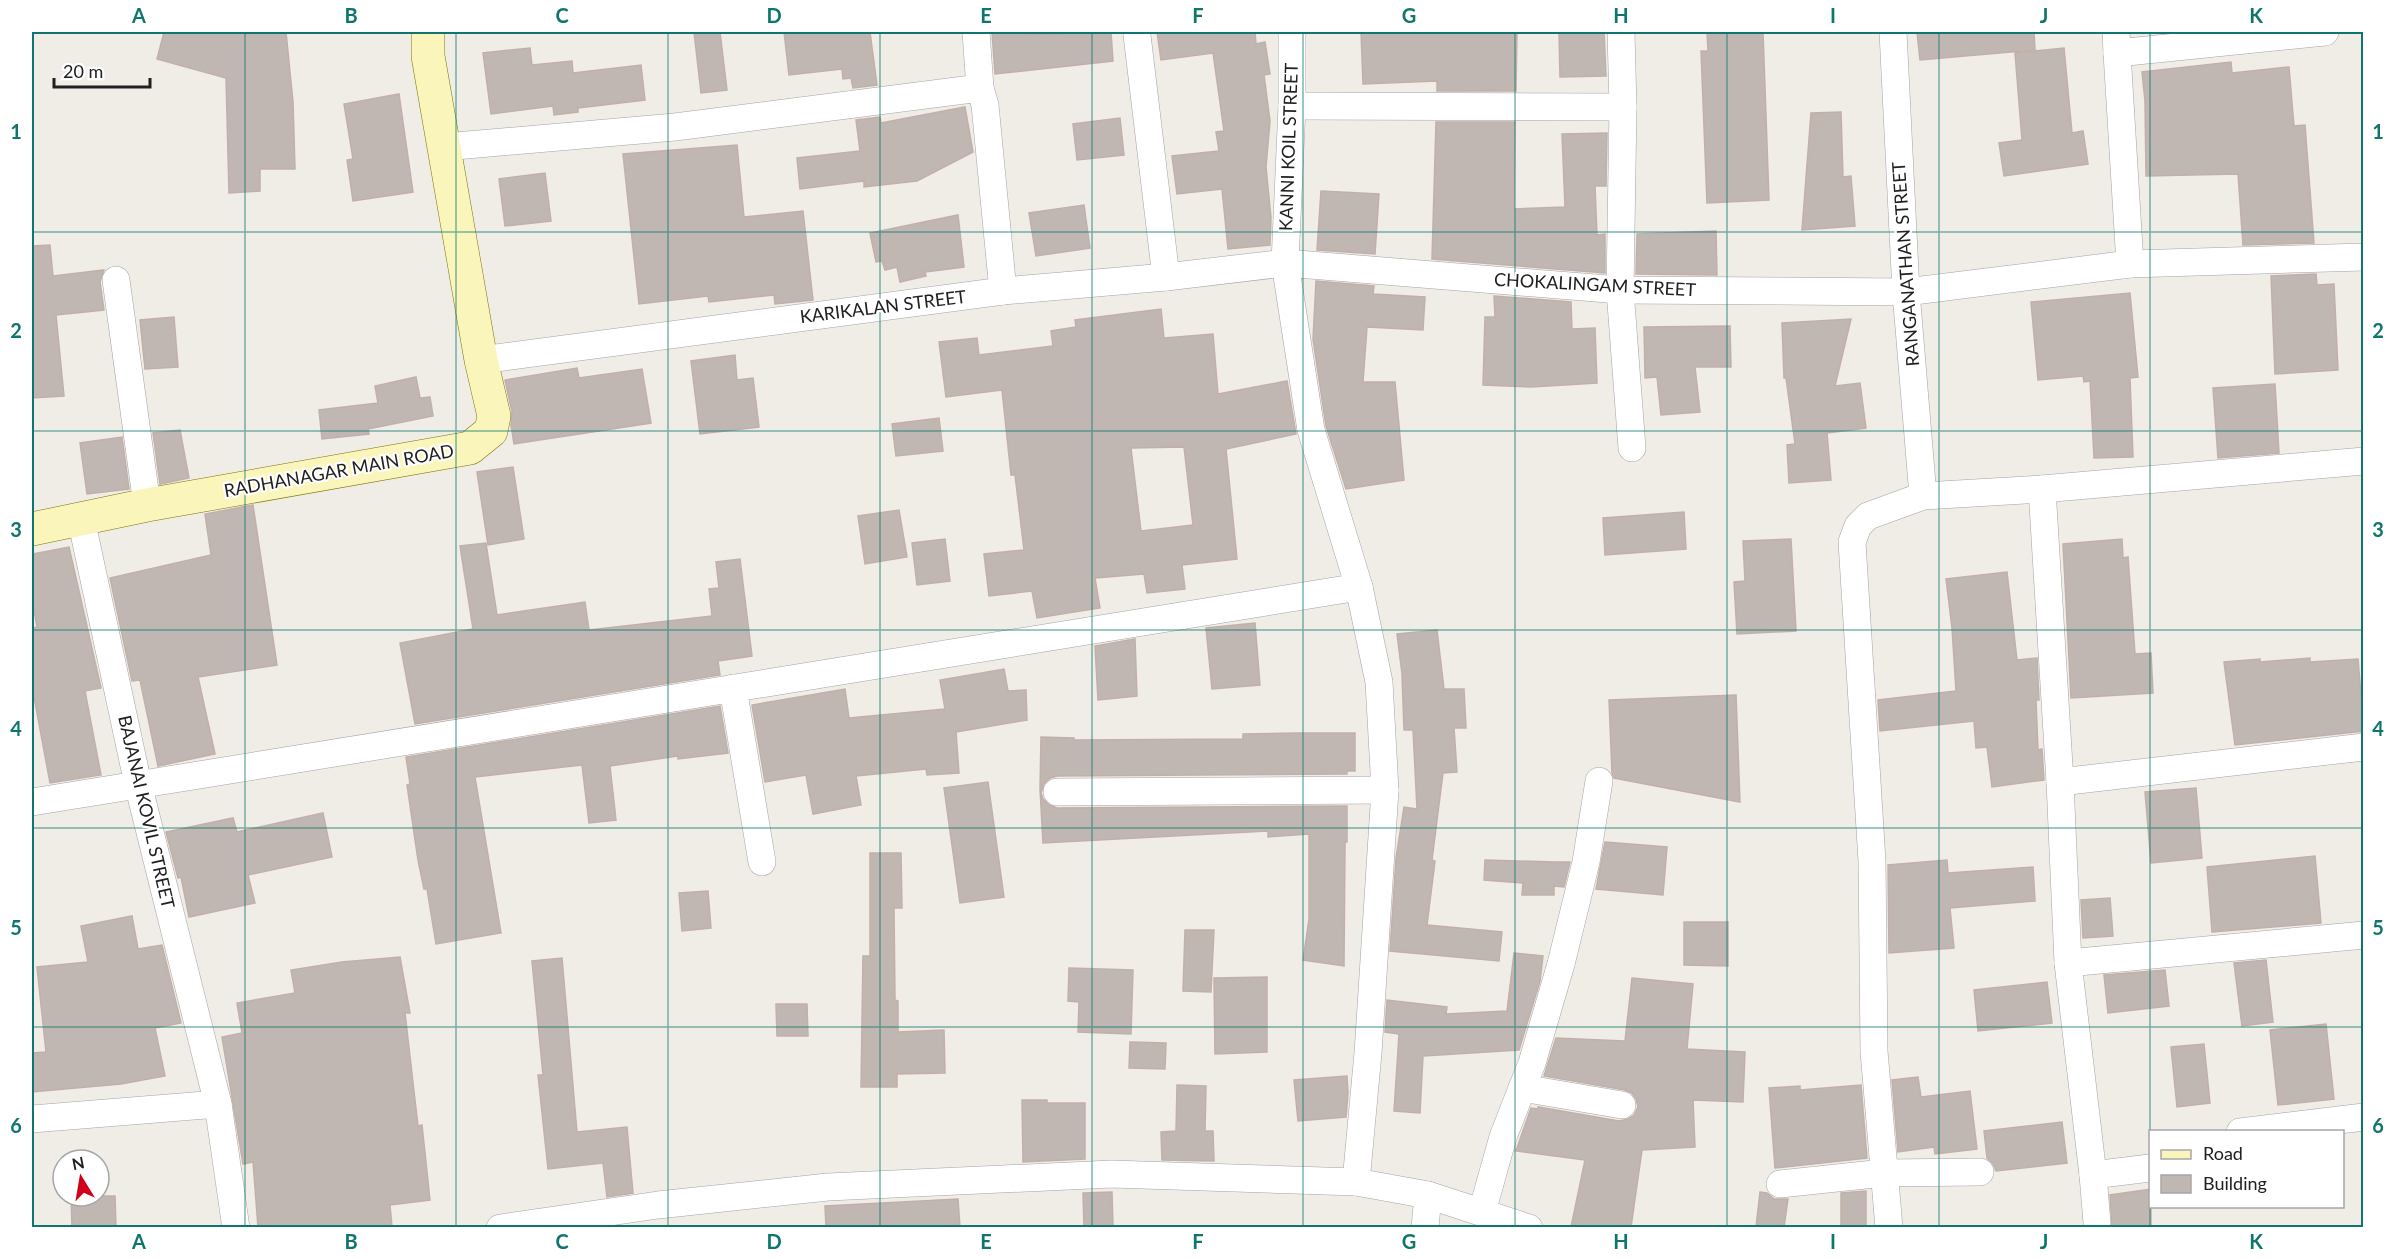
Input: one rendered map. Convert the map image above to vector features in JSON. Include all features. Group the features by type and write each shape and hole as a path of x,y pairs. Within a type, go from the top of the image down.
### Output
{"street":[{"name":"RADHANAGAR MAIN ROAD","path":"32,529 147,505 470,448 491,431 494,416 481,360 428,56 428,32"},
{"path":"976,32 980,88 985,105 1003,291"},
{"name":"KANNI KOIL STREET","path":"1292,32 1292,106 1286,263 1311,430 1359,587 1379,682 1385,790 1368,1053 1356,1182"},
{"path":"1621,32 1623,108 1620,290 1632,448"},
{"name":"RANGANATHAN STREET","path":"1893,32 1906,292 1923,496"},
{"path":"2130,264 2116,42 2325,32"},
{"path":"1137,35 1166,277"},
{"path":"444,147 675,127 980,88"},
{"path":"1292,106 1623,108"},
{"name":"CHOKALINGAM STREET","path":"1286,263 1620,290 1906,292 2130,264 2364,257"},
{"name":"KARIKALAN STREET","path":"481,360 1003,291 1166,277 1286,263"},
{"path":"116,280 147,505"},
{"path":"1889,1227 1874,1051 1872,861 1852,542 1857,526 1868,516 1923,496 2042,489 2364,461"},
{"path":"2042,489 2060,782 2068,963 2097,1223"},
{"name":"BAJANAI KOVIL STREET","path":"81,519 138,784 218,1104 236,1227"},
{"path":"32,802 1359,587"},
{"path":"733,688 762,862"},
{"path":"2060,782 2364,747"},
{"path":"1482,1212 1503,1137 1532,1063 1564,953 1586,862 1599,781"},
{"path":"1057,792 1385,790"},
{"path":"2068,963 2364,935"},
{"path":"1522,1088 1622,1105"},
{"path":"32,1119 218,1104"},
{"path":"2249,1130 2364,1117"},
{"path":"2093,1175 2149,1168"},
{"path":"1780,1184 1884,1173 1980,1172"},
{"path":"500,1227 625,1219 828,1187 1112,1174 1356,1182 1428,1194 1529,1227"},
{"path":"1425,1227 1428,1194"}],"building":[{"path":"164,32 286,32 293,102 295,169 260,169 260,191 229,193 226,78 157,59"},
{"path":"694,32 720,32 727,90 701,93"},
{"path":"784,32 870,32 877,85 853,88 851,78 843,79 842,69 789,75"},
{"path":"992,32 1024,32 1024,35 1111,32 1113,61 995,74"},
{"path":"1157,32 1255,32 1256,44 1265,42 1270,74 1264,75 1270,121 1266,167 1271,218 1270,245 1228,249 1222,189 1177,194 1172,156 1219,151 1216,132 1224,131 1213,53 1161,60"},
{"path":"1361,32 1517,32 1516,91 1437,91 1437,81 1363,84"},
{"path":"1559,32 1604,32 1606,76 1560,77"},
{"path":"1707,32 1763,32 1769,200 1707,203 1701,51 1708,51"},
{"path":"1917,32 2034,32 2035,50 1920,60"},
{"path":"530,48 532,65 572,61 573,73 641,65 645,100 578,108 578,112 554,115 553,106 491,114 483,53"},
{"path":"2064,48 2072,133 2083,131 2088,164 2004,176 1999,143 2022,140 2015,53"},
{"path":"2231,62 2232,73 2289,67 2294,126 2305,125 2314,243 2243,245 2238,174 2146,176 2145,101 2142,72"},
{"path":"399,94 413,192 353,201 347,160 353,159 344,104"},
{"path":"965,107 973,152 917,181 864,187 864,181 800,189 797,158 860,151 856,120 880,117 881,123"},
{"path":"1841,112 1843,177 1851,176 1855,226 1802,230 1811,113"},
{"path":"1120,118 1124,155 1077,160 1073,124"},
{"path":"1436,122 1515,122 1514,209 1565,207 1562,134 1607,133 1606,186 1595,186 1597,235 1605,234 1605,273 1432,259"},
{"path":"737,145 744,217 803,211 813,300 775,304 774,295 709,302 708,296 639,304 623,154"},
{"path":"545,173 551,221 505,226 499,179"},
{"path":"1321,191 1379,194 1375,254 1317,250"},
{"path":"1084,205 1090,248 1036,256 1029,213"},
{"path":"958,215 964,267 925,272 926,276 900,282 897,267 885,270 882,261 876,262 870,233"},
{"path":"1716,231 1717,275 1636,274 1637,234"},
{"path":"50,245 53,276 104,270 100,282 104,310 56,315 64,396 32,398 32,246"},
{"path":"2316,274 2317,285 2334,284 2338,370 2275,374 2271,276"},
{"path":"1316,281 1374,286 1373,294 1425,297 1423,330 1367,327 1363,382 1395,382 1404,480 1346,489 1326,426 1313,339"},
{"path":"2130,293 2138,377 2130,378 2133,457 2094,458 2090,381 2084,382 2083,376 2038,380 2031,302"},
{"path":"1494,296 1571,302 1572,329 1595,328 1597,383 1531,387 1483,385 1485,317 1495,317"},
{"path":"1161,309 1164,338 1213,334 1218,394 1287,381 1296,434 1226,449 1237,559 1182,565 1185,589 1147,593 1144,574 1095,578 1100,608 1037,618 1032,591 989,596 984,554 1024,550 1015,475 1011,475 1002,390 946,397 939,342 977,338 979,355 1053,346 1051,331 1076,327 1075,320","holes":["1184,447 1193,525 1141,531 1131,448"]},
{"path":"174,317 178,367 145,369 140,320"},
{"path":"1851,319 1835,386 1860,383 1866,428 1827,433 1831,480 1789,483 1787,445 1795,444 1786,378 1784,378 1782,323"},
{"path":"1730,326 1731,367 1695,367 1700,412 1661,415 1657,377 1645,378 1644,327"},
{"path":"735,355 737,380 753,378 759,427 700,434 691,361"},
{"path":"577,368 579,378 642,369 651,423 514,444 511,425 512,412 505,380"},
{"path":"416,377 420,398 430,397 433,416 368,429 369,434 322,439 319,410 378,403 375,386"},
{"path":"2275,384 2279,453 2218,458 2213,388"},
{"path":"939,418 943,451 896,456 892,424"},
{"path":"180,430 189,478 160,484 153,433"},
{"path":"122,437 129,489 87,494 80,443"},
{"path":"513,467 524,539 488,545 477,472"},
{"path":"253,505 277,665 198,677 215,754 158,766 140,680 132,681 110,578 211,555 205,514"},
{"path":"899,510 907,557 865,564 858,516"},
{"path":"1684,512 1686,549 1605,555 1603,518"},
{"path":"945,539 950,581 917,585 912,543"},
{"path":"1791,539 1796,631 1737,634 1734,582 1745,581 1743,541"},
{"path":"2122,539 2123,558 2128,557 2135,654 2151,653 2153,693 2071,698 2063,544"},
{"path":"486,543 497,615 585,602 589,630 712,616 709,589 719,588 716,562 740,559 752,656 718,661 720,675 415,724 400,643 473,629 460,546"},
{"path":"69,547 101,688 85,691 101,775 50,783 32,686 32,628 37,627 32,599 32,554"},
{"path":"2007,572 2017,660 2037,658 2038,750 2042,749 2044,780 1992,787 1987,747 1976,748 1974,721 1880,731 1878,700 1956,691 1946,579"},
{"path":"1255,623 1260,685 1212,689 1206,628"},
{"path":"1437,630 1444,689 1464,689 1466,728 1454,728 1457,772 1443,773 1432,860 1435,861 1427,925 1502,932 1499,961 1390,951 1396,858 1404,807 1417,809 1413,730 1404,730 1402,674 1397,634"},
{"path":"1135,639 1137,696 1098,700 1095,646"},
{"path":"2310,658 2310,662 2358,659 2364,731 2235,745 2224,662"},
{"path":"1004,669 1008,691 1026,690 1027,720 956,732 959,773 927,775 926,769 856,776 861,805 813,814 806,775 765,782 752,705 845,689 849,718 945,709 940,680"},
{"path":"1736,695 1740,802 1614,778 1609,700"},
{"path":"720,706 728,753 678,759 678,756 610,766 616,820 589,823 582,765 475,777 501,933 436,944 427,889 424,889 418,860 407,785 410,784 406,757"},
{"path":"1355,733 1355,771 1347,771 1347,774 1057,776 1050,778 1044,784 1041,793 1049,805 1057,808 1347,806 1344,966 1303,960 1309,919 1309,834 1268,837 1268,831 1043,843 1040,789 1041,737 1074,738 1074,740 1243,739 1243,734"},
{"path":"988,782 1004,897 960,903 944,788"},
{"path":"2196,788 2202,858 2151,863 2145,792"},
{"path":"323,813 332,857 248,875 255,903 189,917 181,877 178,878 166,832 233,818 237,832"},
{"path":"1605,842 1667,847 1663,895 1596,889"},
{"path":"870,853 901,853 902,908 894,908 895,1000 898,1001 898,1032 944,1030 945,1073 897,1074 897,1087 861,1087 863,956 870,956"},
{"path":"2315,856 2321,923 2212,932 2207,867"},
{"path":"1485,860 1570,862 1564,887 1554,886 1554,895 1522,895 1523,883 1484,880"},
{"path":"1947,860 1948,873 2033,867 2035,901 1950,908 1954,948 1889,953 1888,865"},
{"path":"708,891 711,928 682,931 679,893"},
{"path":"2110,898 2113,936 2083,938 2081,900"},
{"path":"132,916 138,949 162,945 181,1023 155,1028 165,1076 121,1084 32,1092 32,1053 46,1052 37,967 88,962 81,926"},
{"path":"1684,922 1728,922 1728,966 1684,965"},
{"path":"1185,930 1214,930 1211,992 1183,991"},
{"path":"1514,953 1543,956 1540,981 1519,1050 1423,1056 1420,1113 1394,1111 1399,1034 1385,1032 1387,1000 1447,1007 1446,1014 1507,1011"},
{"path":"400,957 410,1013 405,1013 418,1126 422,1125 430,1200 390,1205 392,1227 258,1227 253,1162 243,1164 222,1037 242,1033 237,1003 295,993 291,970 342,962"},
{"path":"562,958 577,1132 627,1127 633,1193 607,1197 603,1163 548,1169 538,1075 543,1075 532,961"},
{"path":"2266,960 2273,1022 2242,1026 2234,963"},
{"path":"1069,968 1133,970 1131,1034 1078,1032 1079,1002 1068,1001"},
{"path":"2165,970 2169,1006 2108,1013 2104,975"},
{"path":"1267,977 1267,1052 1215,1054 1214,978"},
{"path":"1632,978 1693,984 1687,1049 1745,1052 1743,1102 1693,1100 1695,1147 1642,1150 1631,1227 1571,1227 1585,1160 1516,1151 1531,1108 1538,1109 1538,1107 1619,1121 1634,1115 1638,1107 1632,1093 1544,1076 1556,1038 1625,1041"},
{"path":"2047,982 2052,1023 1978,1031 1974,990"},
{"path":"776,1004 807,1004 808,1036 777,1036"},
{"path":"2326,1024 2334,1099 2278,1105 2270,1030"},
{"path":"1130,1042 1166,1043 1165,1069 1129,1068"},
{"path":"2204,1044 2210,1103 2177,1107 2171,1047"},
{"path":"1347,1076 1346,1117 1298,1121 1294,1080"},
{"path":"1918,1077 1921,1097 1970,1091 1977,1149 1935,1154 1934,1147 1898,1152 1892,1080"},
{"path":"1177,1085 1206,1086 1205,1131 1213,1131 1214,1161 1162,1160 1161,1132 1176,1131"},
{"path":"1861,1085 1867,1158 1775,1168 1769,1088 1800,1086 1800,1090"},
{"path":"1022,1100 1047,1100 1047,1103 1085,1103 1085,1159 1023,1162"},
{"path":"2062,1122 2067,1163 1996,1171 1987,1158 1984,1131"},
{"path":"2149,1189 2151,1227 2112,1227 2110,1195"},
{"path":"1866,1191 1866,1227 1841,1227 1841,1193"},
{"path":"1112,1192 1113,1227 1084,1227 1083,1193"},
{"path":"1760,1192 1767,1193 1774,1199 1788,1199 1784,1227 1756,1227"},
{"path":"111,1196 115,1196 116,1227 72,1227 71,1208 111,1208"},
{"path":"958,1199 960,1227 826,1227 825,1206"}]}
